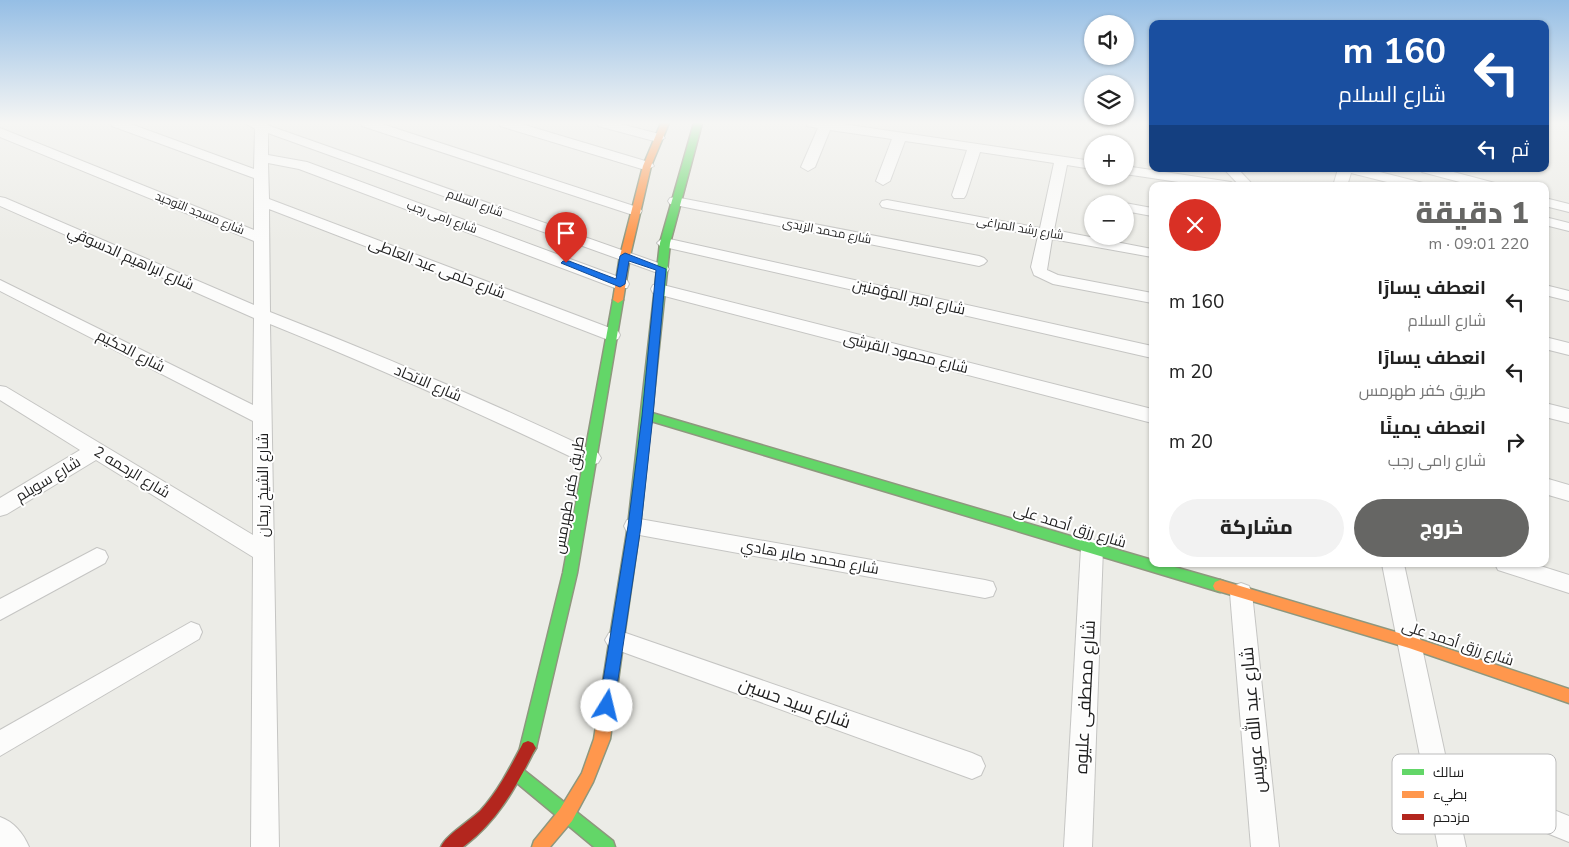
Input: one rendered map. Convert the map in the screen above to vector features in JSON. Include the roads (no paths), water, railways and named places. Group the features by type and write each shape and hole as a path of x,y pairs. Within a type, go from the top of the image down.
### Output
{"street":[{"name":"شارع مسجد التوحيد","path":"75,163 261,238"},
{"name":"شارع رامى رجب","path":"246,163 261,167 302,165 620,284"},
{"name":"شارع الشيخ ريحان","path":"261,163 265,847"},
{"name":"شارع السلام","path":"365,163 661,269"},
{"path":"487,163 635,211"},
{"path":"636,163 647,166"},
{"name":"طريق كفر طهرمس","path":"449,847 467,834 491,811 508,789 529,746 570,573 625,256 648,163"},
{"path":"540,847 566,815 588,777 602,739 634,526 648,416 661,269 665,242 686,163"},
{"path":"808,167 809,163"},
{"path":"883,181 890,163"},
{"path":"959,195 970,163"},
{"path":"1060,163 1039,267 1040,272 1045,276 1149,297"},
{"path":"1134,171 1205,182"},
{"path":"1234,172 1243,182"},
{"path":"1364,172 1403,182"},
{"path":"1438,172 1475,182"},
{"name":"شارع ابراهيم الدسوقي","path":"0,201 262,315"},
{"name":"شارع محمد الزيدى","path":"675,201 979,261"},
{"name":"شارع حلمى عبد العاطى","path":"261,202 612,335"},
{"path":"1549,203 1569,208"},
{"name":"شارع رشد المراغى","path":"887,204 1149,251"},
{"path":"1134,209 1149,211"},
{"path":"1549,222 1569,227"},
{"name":"شارع امير المؤمنين","path":"665,242 1149,351"},
{"name":"شارع الحكيم","path":"0,285 262,417"},
{"name":"شارع محمود القرشى","path":"659,289 1149,415"},
{"path":"1549,291 1569,296"},
{"name":"شارع الاتحاد","path":"262,315 364,355 473,402 591,458"},
{"path":"1549,344 1569,349"},
{"name":"شارع الرحمه 2","path":"0,392 263,552"},
{"path":"1549,411 1569,416"},
{"name":"شارع رزق أحمد على","path":"648,416 1149,565"},
{"name":"شارع سويلم","path":"0,508 96,450"},
{"path":"1549,487 1569,493"},
{"name":"شارع محمد صابر هادي","path":"634,526 985,589"},
{"name":"شارع مصطفى عليوه","path":"1078,847 1092,548"},
{"path":"0,610 97,557"},
{"name":"شارع رزق أحمد على","path":"1155,567 1409,642 1569,696"},
{"path":"1394,567 1432,754"},
{"path":"1515,567 1569,584"},
{"name":"شارع عبد الله عويس","path":"1241,593 1264,847"},
{"path":"0,744 191,632"},
{"name":"شارع سيد حسين","path":"617,640 972,766"},
{"path":"516,773 607,847"},
{"path":"1556,825 1569,830"},
{"path":"0,830 15,847"},
{"path":"1449,834 1452,847"}]}
